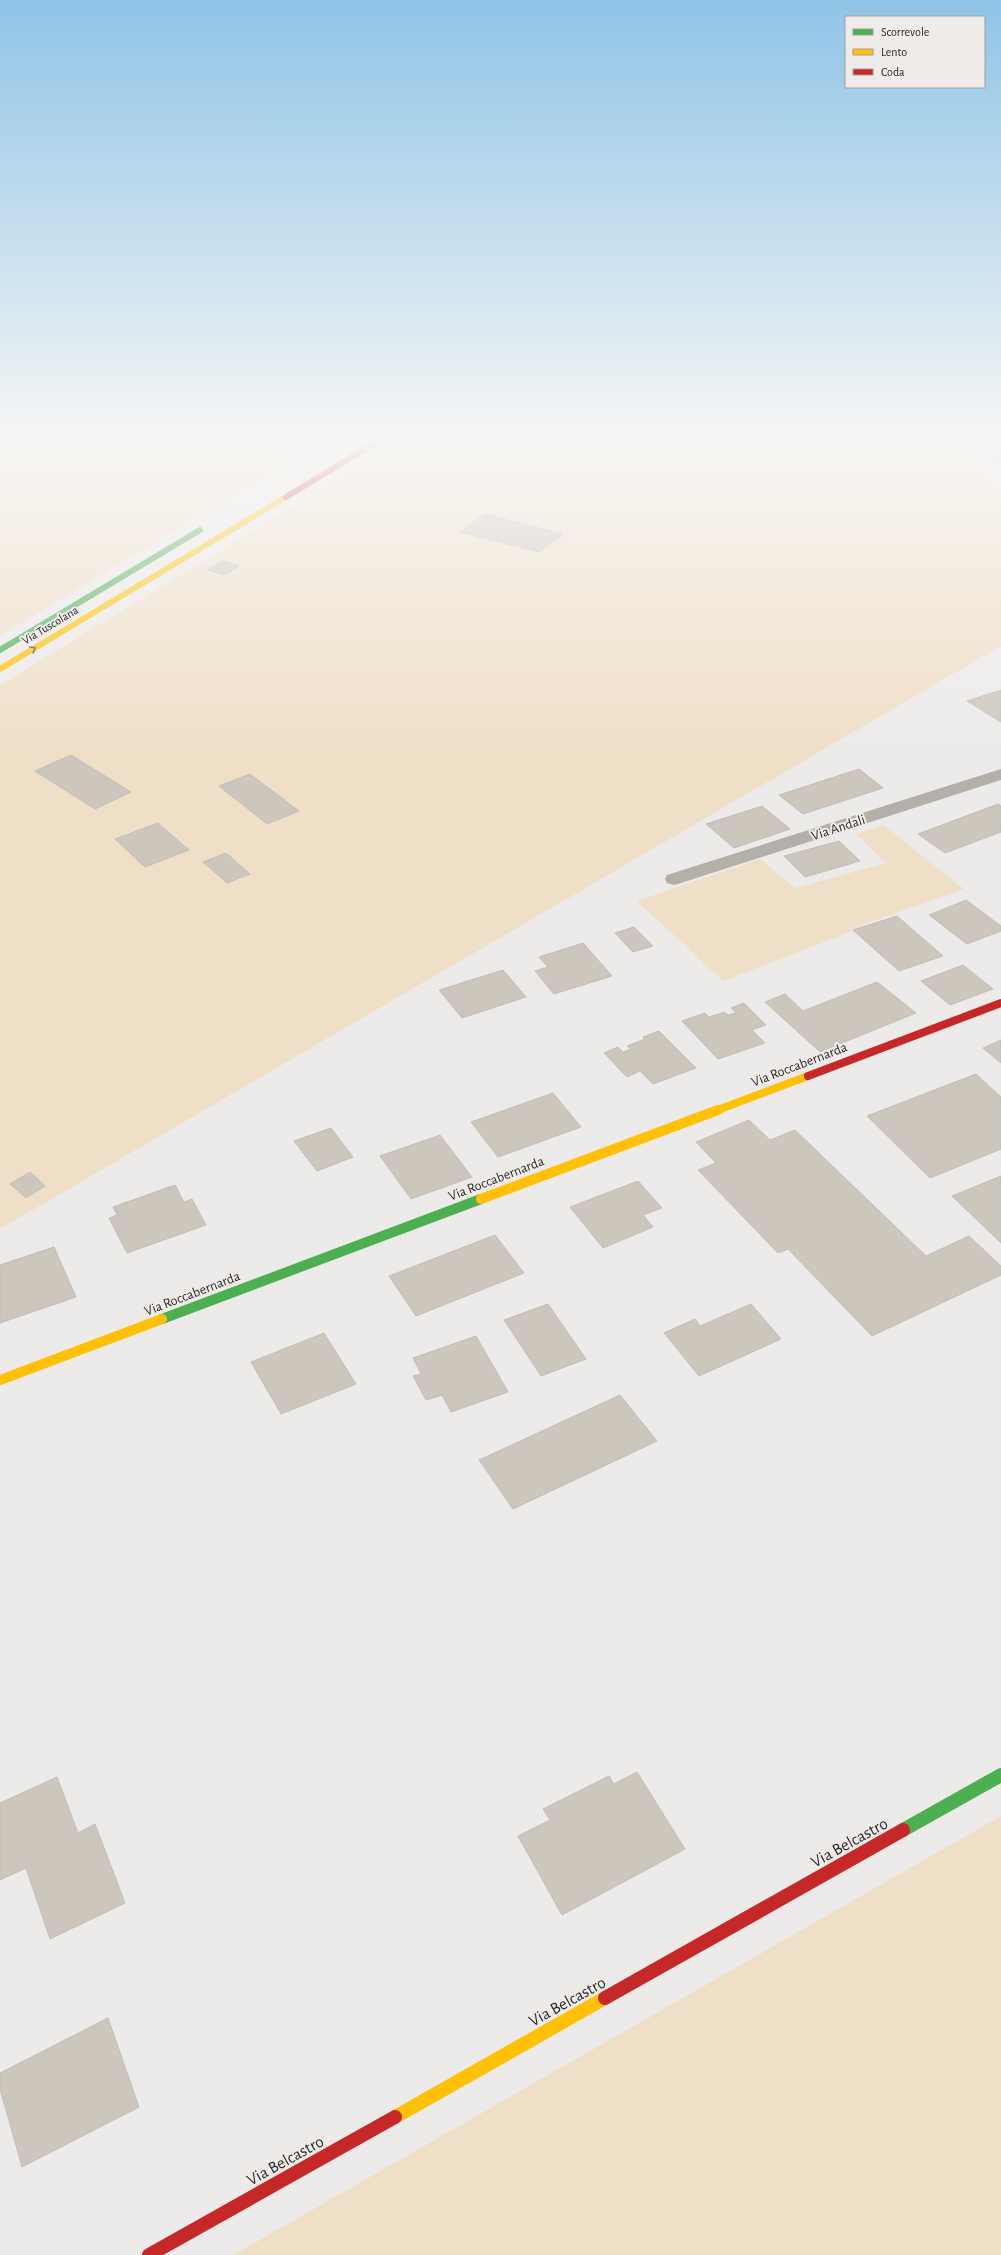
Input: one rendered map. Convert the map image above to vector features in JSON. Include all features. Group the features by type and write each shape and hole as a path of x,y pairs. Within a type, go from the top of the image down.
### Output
{"street":[{"name":"Via Tuscolana","path":"0,650 175,545"},
{"name":"Via Tuscolana","path":"0,669 205,545"},
{"name":"Via Andali","path":"674,879 1001,774"},
{"name":"Via Roccabernarda","path":"0,1380 1001,1002"},
{"name":"Via Belcastro","path":"149,2255 1001,1775"}],"shaded area":[{"path":"0,545 151,545 0,636"},
{"path":"229,545 1001,545 1001,646 0,1229 0,685"},
{"path":"883,825 964,889 856,927 848,933 723,981 637,901 760,859 795,888 886,863 856,834"},
{"path":"1001,1816 1001,2255 233,2255"}],"building":[{"path":"512,545 548,545 539,552"},
{"path":"222,561 239,566 225,575 208,570"},
{"path":"1001,690 1001,722 967,701"},
{"path":"71,755 131,792 95,809 35,771"},
{"path":"859,769 883,788 803,814 779,795"},
{"path":"250,774 299,811 267,824 219,786"},
{"path":"998,804 1001,806 1001,832 945,853 918,834"},
{"path":"762,806 790,829 734,848 706,824"},
{"path":"158,823 189,850 145,867 115,839"},
{"path":"839,841 860,861 805,877 784,856"},
{"path":"226,853 250,874 227,883 203,862"},
{"path":"966,900 1001,926 1001,931 967,944 929,915"},
{"path":"897,916 943,956 899,971 853,930"},
{"path":"634,927 653,946 633,952 615,933"},
{"path":"583,943 612,976 554,994 535,971 548,967 539,957"},
{"path":"963,965 993,989 950,1005 921,981"},
{"path":"503,970 526,997 462,1018 439,990"},
{"path":"877,982 916,1013 820,1052 765,1002 785,994 803,1011"},
{"path":"744,1003 766,1025 752,1030 765,1043 718,1059 682,1021 705,1013 709,1017 725,1012 728,1015 736,1013 731,1008"},
{"path":"659,1031 696,1068 653,1084 640,1071 627,1077 604,1053 618,1047 623,1052 631,1049 627,1046 645,1039 643,1037"},
{"path":"1001,1040 1001,1063 983,1048"},
{"path":"976,1074 1001,1097 1001,1149 930,1178 867,1116"},
{"path":"553,1093 581,1127 498,1157 471,1122"},
{"path":"749,1120 770,1140 795,1130 926,1256 969,1236 1001,1266 1001,1275 872,1336 788,1249 778,1253 698,1170 716,1163 696,1142"},
{"path":"331,1128 353,1157 317,1171 294,1141"},
{"path":"440,1135 472,1177 411,1199 380,1156"},
{"path":"30,1172 45,1186 26,1198 10,1184"},
{"path":"1001,1176 1001,1243 952,1196"},
{"path":"638,1181 662,1208 643,1215 653,1227 603,1248 570,1207"},
{"path":"175,1185 184,1202 192,1199 206,1225 127,1253 109,1218 117,1215 113,1207"},
{"path":"495,1235 524,1273 416,1316 389,1276"},
{"path":"54,1247 76,1297 0,1323 0,1265"},
{"path":"548,1304 586,1359 541,1376 504,1320"},
{"path":"751,1304 781,1339 699,1376 664,1333 695,1319 700,1326"},
{"path":"324,1333 356,1384 281,1414 251,1362"},
{"path":"476,1336 508,1392 451,1412 442,1395 426,1400 413,1376 421,1374 413,1358"},
{"path":"620,1395 657,1441 513,1509 479,1460"},
{"path":"637,1772 685,1849 562,1915 518,1836 550,1820 543,1809 609,1776 614,1784"},
{"path":"57,1777 78,1833 95,1824 125,1903 50,1939 26,1868 0,1880 0,1803"},
{"path":"108,2018 139,2107 22,2167 0,2089 0,2073"}],"traffic: fast":[{"path":"0,650 175,545"},
{"path":"162,1319 481,1199"},
{"path":"903,1830 1001,1775"}],"traffic: slow":[{"path":"0,669 206,545"},
{"path":"481,1199 808,1076"},
{"path":"0,1380 162,1319"},
{"path":"395,2117 605,1998"}],"traffic: jam":[{"path":"808,1076 1001,1003"},
{"path":"605,1998 903,1830"},
{"path":"149,2255 395,2117"}]}
